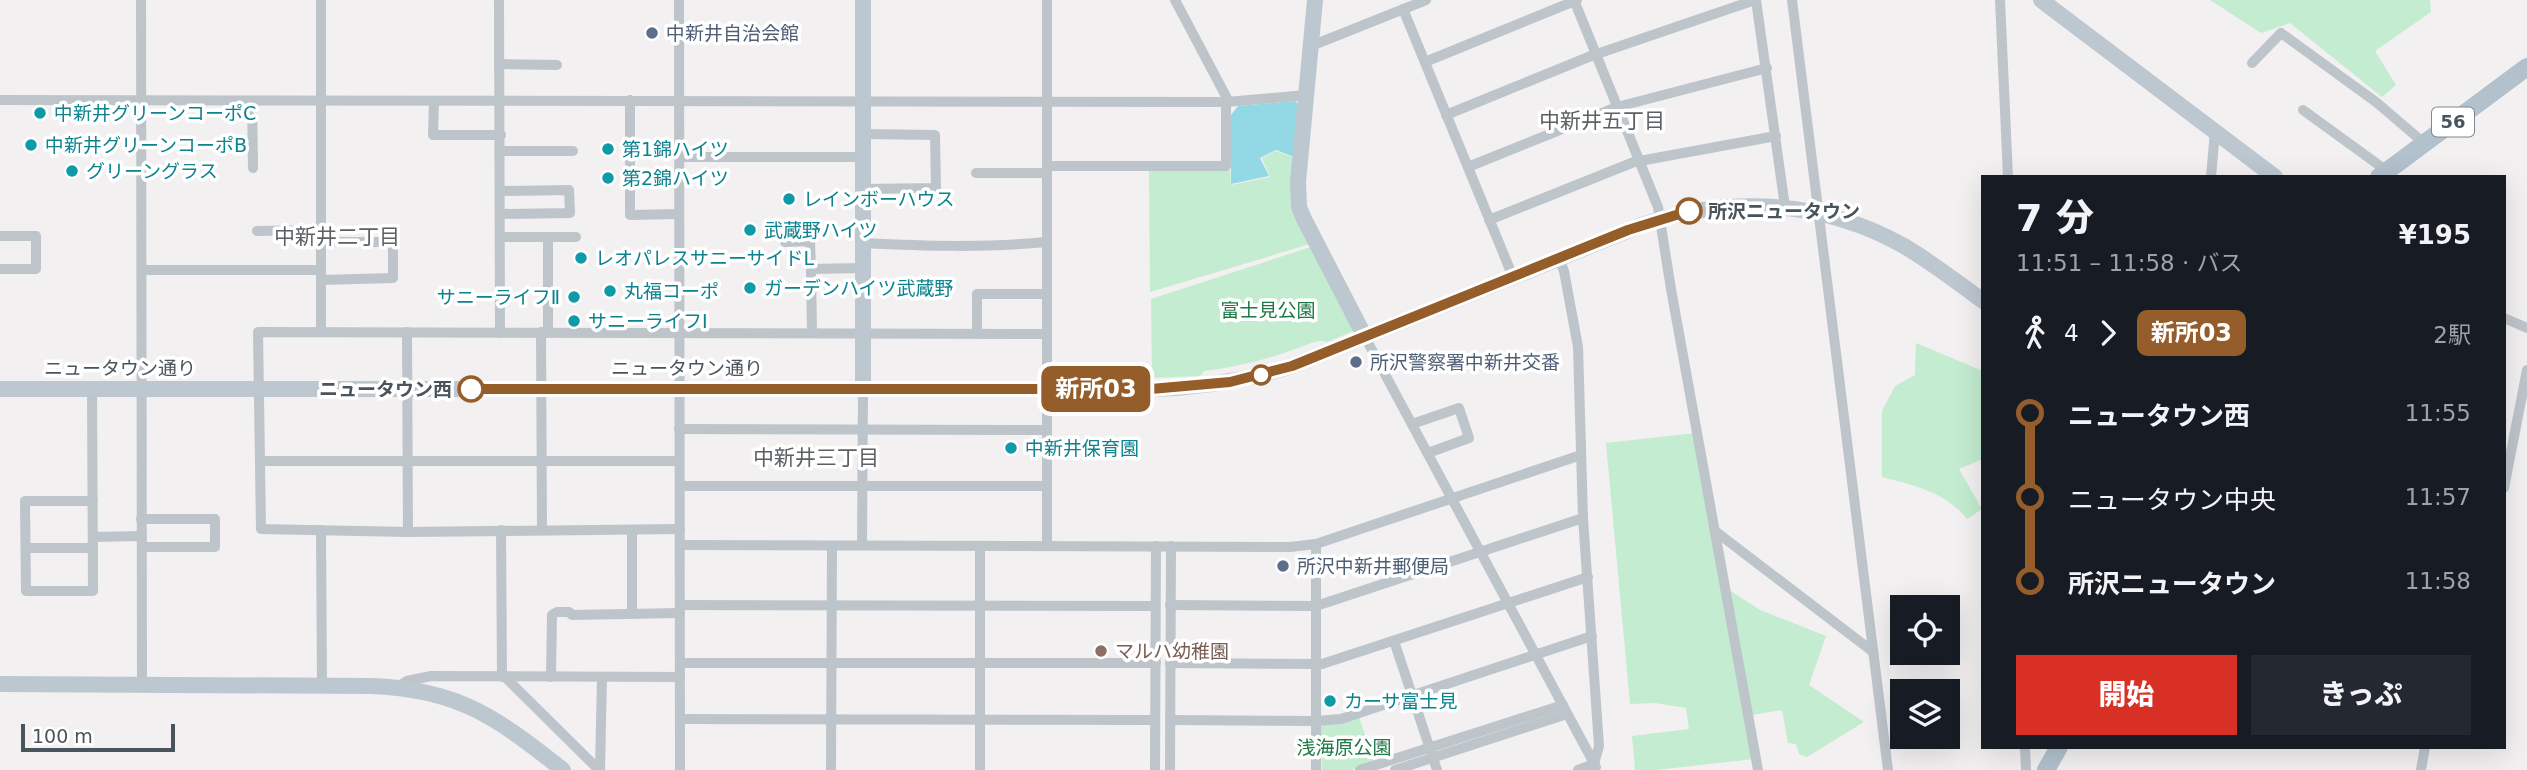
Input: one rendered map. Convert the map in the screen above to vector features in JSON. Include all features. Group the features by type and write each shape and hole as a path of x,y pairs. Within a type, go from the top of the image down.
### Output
{"main road":[{"name":"56","path":"2383,174 2527,67"},
{"path":"2046,770 2058,749"}],"street":[{"path":"141,0 142,685"},
{"path":"321,0 321,332"},
{"path":"499,0 500,332"},
{"path":"679,0 680,770"},
{"path":"862,545 863,0"},
{"path":"1047,0 1047,546"},
{"path":"976,173 1226,166 1228,102 1175,0"},
{"path":"1315,0 1298,182 1299,207 1365,337 1595,767"},
{"path":"1311,46 1426,0"},
{"path":"1425,62 1575,0 1658,207 1758,770"},
{"path":"1446,115 1596,55 1755,0 1767,68 1785,207"},
{"path":"1792,0 1888,770"},
{"path":"2000,0 2008,175"},
{"path":"2041,0 2272,175"},
{"path":"1403,9 1513,277"},
{"path":"2252,63 2281,33 2376,102 2424,143"},
{"path":"499,64 557,65"},
{"path":"1468,167 1617,107 1767,68"},
{"path":"0,100 1228,102 1306,95"},
{"path":"630,100 631,215 679,214"},
{"path":"252,101 253,168"},
{"path":"433,101 433,135 501,135"},
{"path":"2303,110 2383,174"},
{"path":"2211,175 2215,131"},
{"path":"863,134 935,135 936,188 863,189"},
{"path":"1489,220 1639,160 1776,136"},
{"path":"501,151 573,151"},
{"path":"680,157 863,157"},
{"path":"500,214 569,213 569,190 501,191"},
{"name":"ニュータウン通り","path":"0,389 1047,389 1163,388 1230,382 1292,366 1660,219 1723,206 1785,207 1820,213 1880,234 1905,247 1981,300"},
{"path":"142,270 393,278 393,242 257,231"},
{"path":"0,236 37,236 36,269 0,269"},
{"path":"500,237 576,237"},
{"path":"542,530 542,389 548,237"},
{"path":"785,242 810,241 812,333"},
{"path":"863,243 946,247 1046,242"},
{"path":"1559,258 1564,271 1578,347 1583,519 1600,746 1595,767"},
{"path":"811,269 863,268"},
{"path":"977,332 977,294 1046,294"},
{"path":"2506,319 2527,328"},
{"path":"680,529 408,532 261,529 258,332 1047,334"},
{"path":"407,332 408,532"},
{"path":"2506,478 2527,370"},
{"path":"92,389 93,501 93,591 26,591 25,501 93,501"},
{"path":"1412,424 1459,408 1469,438 1428,453"},
{"path":"679,429 1046,430"},
{"path":"681,545 1280,547 1315,544 1581,455"},
{"path":"260,461 679,461"},
{"path":"680,486 1046,486"},
{"path":"26,548 93,542 215,547 215,519 141,519"},
{"path":"1170,605 1316,606 1583,519"},
{"path":"321,530 322,686"},
{"path":"501,530 503,677 600,770"},
{"path":"632,530 632,614"},
{"path":"1716,531 1872,651"},
{"path":"1315,544 1316,770"},
{"path":"831,770 832,546"},
{"path":"980,546 980,770"},
{"path":"1155,770 1156,546"},
{"path":"1170,770 1171,546"},
{"path":"1170,663 1322,664 1588,577"},
{"path":"551,677 552,615 557,612 569,612 572,615 632,614 680,609 832,606 1156,606"},
{"path":"1170,720 1341,719 1592,636"},
{"path":"1394,641 1437,770"},
{"path":"680,663 1156,663"},
{"path":"396,688 407,681 431,676 680,677"},
{"path":"600,770 602,677"},
{"path":"0,684 396,688 435,695 470,706 503,724 563,770"},
{"path":"1360,770 1431,753 1565,709"},
{"path":"680,719 1155,720"},
{"path":"2025,749 2026,770"},
{"path":"2421,770 2425,749"},
{"path":"1395,770 1431,753"},
{"path":"1578,770 1595,767"}],"green space":[{"path":"2210,0 2430,0 2431,12 2375,51 2396,85 2382,97 2290,23 2261,33"},
{"path":"1276,151 1295,158 1310,244 1150,292 1149,171 1230,170 1231,185 1270,177 1262,158"},
{"name":"富士見公園","path":"1314,246 1356,330 1327,342 1314,342 1265,359 1204,371 1200,376 1152,378 1151,299"},
{"path":"1916,343 1981,370 1981,460 1959,469 1981,510 1967,519 1939,496 1882,477 1882,411 1895,386 1915,375"},
{"path":"1696,433 1723,586 1760,610 1826,636 1809,685 1864,722 1807,757 1799,754 1796,744 1788,743 1782,710 1747,716 1754,759 1635,770 1632,736 1689,729 1686,708 1655,703 1630,704 1606,443"},
{"name":"浅海原公園","path":"1359,717 1374,762 1351,770 1322,770 1320,727 1323,724"}],"water":[{"path":"1296,101 1298,106 1294,157 1276,150 1260,158 1269,176 1231,184 1231,115 1238,106"}],"bus line":[{"name":"新所03","path":"471,389 1151,389 1230,382 1292,366 1628,230 1689,211"}],"place":[{"name":"中新井自治会館","path":"652,33"},
{"name":"中新井グリーンコーポC","path":"40,113"},
{"name":"中新井グリーンコーポB","path":"31,145"},
{"name":"第1錦ハイツ","path":"608,149"},
{"name":"グリーングラス","path":"72,171"},
{"name":"第2錦ハイツ","path":"608,178"},
{"name":"レインボーハウス","path":"789,199"},
{"name":"所沢ニュータウン","path":"1689,211"},
{"name":"武蔵野ハイツ","path":"750,230"},
{"name":"レオパレスサニーサイドL","path":"581,258"},
{"name":"ガーデンハイツ武蔵野","path":"750,288"},
{"name":"丸福コーポ","path":"610,291"},
{"name":"サニーライフⅡ","path":"574,297"},
{"name":"サニーライフⅠ","path":"574,321"},
{"name":"所沢警察署中新井交番","path":"1356,362"},
{"name":"ニュータウン西","path":"471,389"},
{"name":"中新井保育園","path":"1011,448"},
{"name":"所沢中新井郵便局","path":"1283,566"},
{"name":"マルハ幼稚園","path":"1101,651"},
{"name":"カーサ富士見","path":"1330,701"}],"district":[{"name":"中新井五丁目","path":"1602,121"},
{"name":"中新井二丁目","path":"337,237"},
{"name":"中新井三丁目","path":"816,458"}]}
